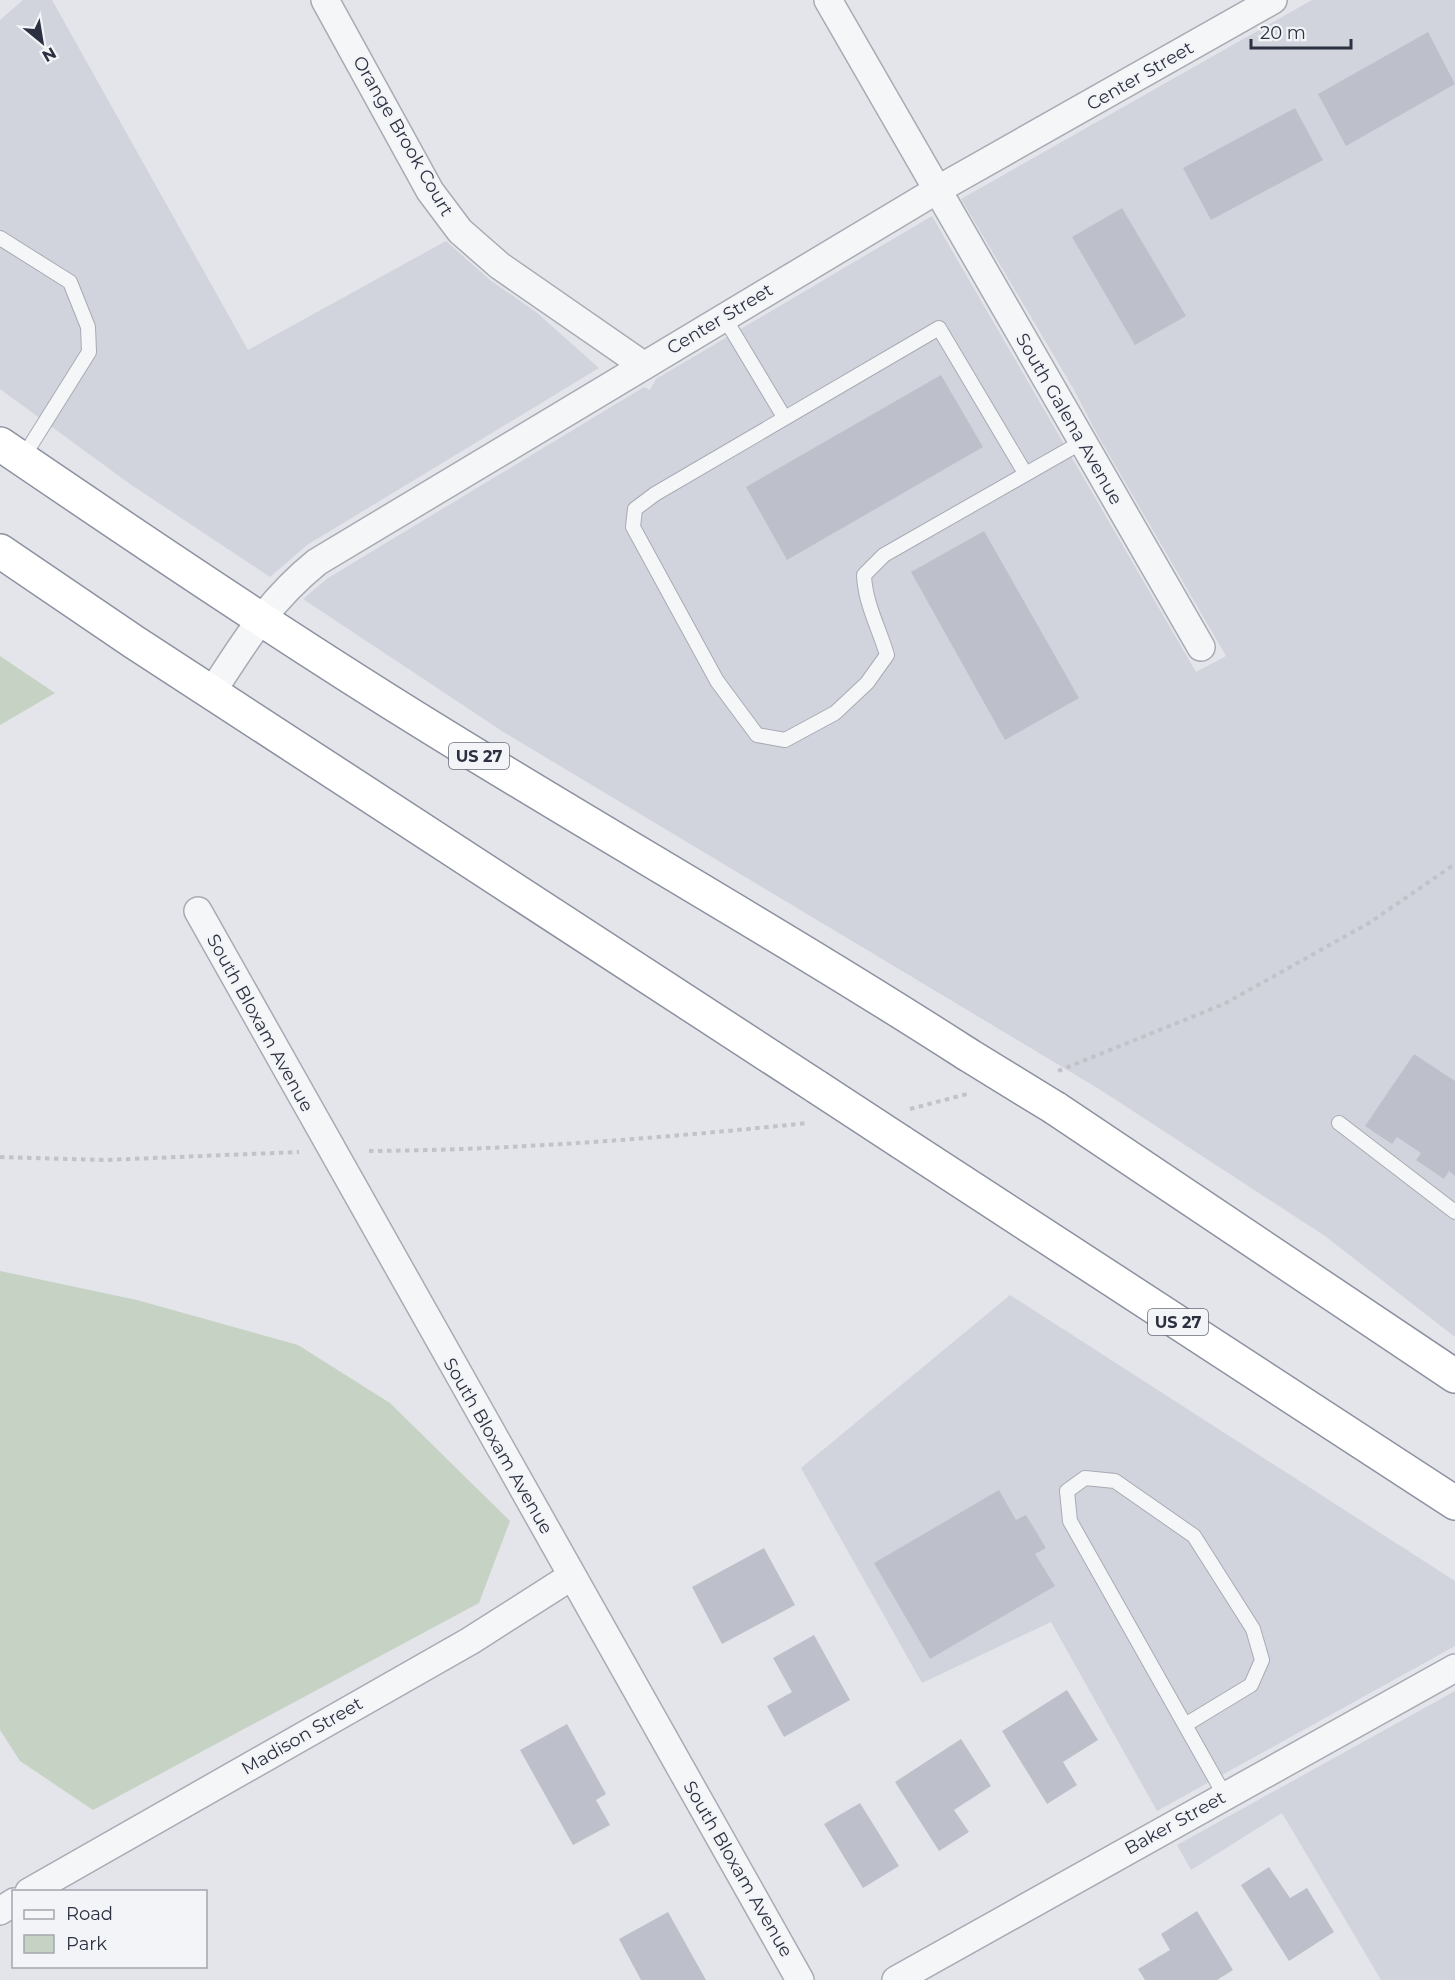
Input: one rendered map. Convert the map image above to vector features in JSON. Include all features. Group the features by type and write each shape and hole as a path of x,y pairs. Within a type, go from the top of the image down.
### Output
{"highway":[{"name":"US 27","path":"11,452 260,618 428,726 766,928 1055,1108 1455,1376"},
{"name":"US 27","path":"0,551 212,692 1455,1503"}],"street":[{"name":"Orange Brook Court","path":"325,0 430,191 460,231 500,266 643,365"},
{"name":"South Galena Avenue","path":"828,0 1202,647"},
{"name":"Center Street","path":"212,692 260,618 286,587 317,562 937,190 1273,0"},
{"name":"South Bloxam Avenue","path":"198,911 331,1151 800,1980"},
{"name":"Madison Street","path":"33,1890 470,1641 572,1576"},
{"name":"Baker Street","path":"896,1980 1455,1668"}],"lane":[{"path":"0,238 70,282 88,327 89,352 11,452"},
{"path":"724,316 784,417"},
{"path":"1025,473 939,328 655,494 635,509 633,527 717,681 758,735 785,740 835,713 867,683 887,655 877,621 864,596 864,574 884,555 1082,442"},
{"path":"1340,1123 1455,1212"},
{"path":"1185,1725 1251,1685 1262,1660 1254,1629 1194,1536 1115,1481 1085,1478 1067,1491 1070,1521 1225,1796"}],"path":[{"path":"1051,1073 1224,1004 1369,923 1455,864"},
{"path":"909,1109 974,1093"},
{"path":"0,1157 105,1160 331,1151 469,1150 695,1134 819,1122"}],"shaded area":[{"path":"23,0 52,0 248,350 446,241 490,280 536,312 599,368 307,545 270,577 130,484 0,389 0,20"},
{"path":"1312,0 1455,0 1455,1337 1325,1236 1099,1089 505,733 303,599 328,578 644,387 650,390 656,379 932,216 1196,672 1226,656 1097,434 1073,388 961,199"},
{"path":"1010,1295 1455,1581 1455,1646 1157,1811 1051,1622 922,1683 801,1468"},
{"path":"1455,1691 1455,1980 1381,1980 1282,1813 1191,1870 1177,1845"}],"green space":[{"path":"0,656 55,693 0,725"},
{"path":"0,1271 137,1300 298,1345 390,1403 510,1521 479,1603 93,1810 20,1761 0,1730"}],"building":[{"path":"1428,32 1455,84 1346,146 1318,94"},
{"path":"1295,108 1323,160 1211,220 1183,168"},
{"path":"1122,208 1186,316 1135,345 1072,237"},
{"path":"941,375 983,447 787,560 746,487"},
{"path":"984,531 1079,698 1005,740 911,572"},
{"path":"1414,1054 1455,1081 1455,1176 1449,1171 1444,1179 1416,1160 1421,1153 1397,1137 1392,1144 1365,1126"},
{"path":"999,1490 1016,1520 1026,1515 1046,1548 1035,1554 1055,1586 930,1659 874,1563"},
{"path":"764,1548 795,1605 722,1644 692,1587"},
{"path":"814,1635 850,1700 784,1737 767,1706 792,1692 773,1658"},
{"path":"1067,1690 1098,1740 1063,1762 1077,1785 1047,1804 1002,1731"},
{"path":"567,1724 606,1794 596,1800 610,1825 573,1845 520,1750"},
{"path":"961,1739 991,1786 954,1810 969,1832 939,1851 895,1782"},
{"path":"860,1803 899,1866 863,1888 824,1824"},
{"path":"1269,1867 1290,1898 1307,1888 1334,1932 1289,1961 1241,1885"},
{"path":"1197,1911 1233,1970 1217,1980 1145,1980 1138,1969 1170,1950 1161,1934"},
{"path":"668,1912 706,1980 641,1980 619,1939"}]}
